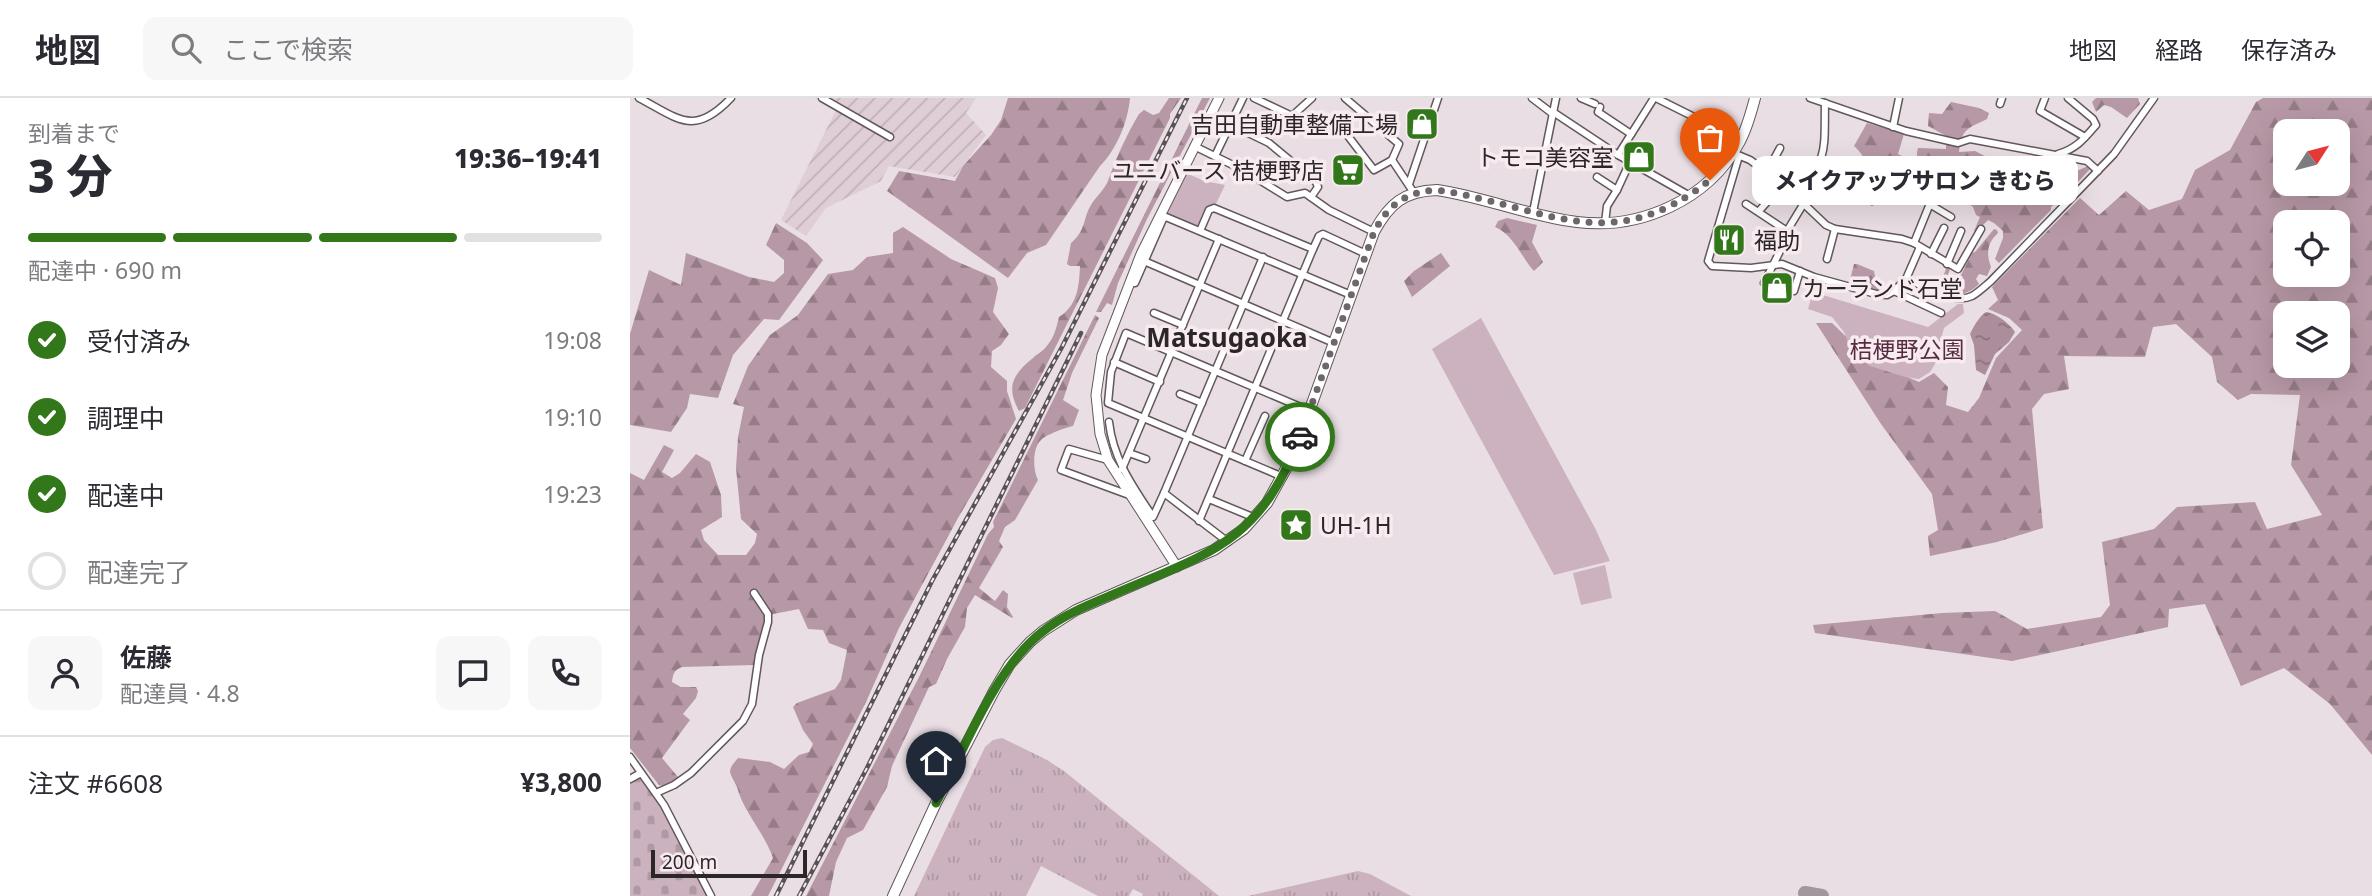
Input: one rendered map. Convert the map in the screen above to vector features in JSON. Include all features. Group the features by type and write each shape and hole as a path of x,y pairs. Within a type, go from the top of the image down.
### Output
{"main road":[{"path":"893,896 942,792 1010,664 1030,642 1060,619 1228,542 1255,518 1267,503 1283,477 1310,411 1374,232 1388,210 1412,188 1451,192 1575,222 1605,223 1650,216 1690,196 1736,154 1755,98"}],"street":[{"path":"639,98 690,123 702,121 731,98"},
{"path":"822,98 890,137"},
{"path":"1177,566 1108,460 1097,414 1098,373 1102,355 1141,254 1219,98"},
{"path":"1216,156 1243,98"},
{"path":"1254,98 1292,116 1312,98"},
{"path":"1347,98 1399,144 1392,160 1374,170 1348,136"},
{"path":"1412,188 1438,98"},
{"path":"1532,98 1618,155 1690,196"},
{"path":"1533,212 1556,98"},
{"path":"1581,98 1597,106 1598,112 1631,134"},
{"path":"1618,155 1655,98 1702,121"},
{"path":"1810,98 1893,127 1958,143 1970,139 2087,161 2098,171"},
{"path":"1893,127 1899,98"},
{"path":"2045,98 2040,111 2085,137"},
{"path":"2052,155 2073,149 2096,125 2096,121 2068,98"},
{"path":"1906,279 1961,299 1974,295 1991,281 2114,154 2154,98"},
{"path":"1797,195 1819,164 1826,145 1825,103"},
{"path":"1230,124 1269,143 1317,182 1318,187 1311,197"},
{"path":"1194,146 1245,171 1287,197 1305,193 1329,210 1374,232"},
{"path":"1767,172 1780,148"},
{"path":"1951,217 1929,206 1917,245 1906,279 1887,295 1832,283 1782,264 1728,268 1712,266 1708,261 1736,154 1783,184 1823,222 1835,229 1902,239 1917,245 1958,269 1982,229"},
{"path":"1392,160 1412,188"},
{"path":"1605,223 1607,206 1630,162"},
{"path":"1819,164 1833,175 1848,195 1872,201 1885,184 1912,195 1919,190 1922,182"},
{"path":"1597,177 1616,190"},
{"path":"1759,211 1783,184"},
{"path":"1764,283 1787,231 1804,203"},
{"path":"1746,204 1787,231"},
{"path":"1200,231 1209,210 1214,208 1313,250"},
{"path":"1130,282 1135,283 1164,218 1351,295"},
{"path":"1931,254 1944,228"},
{"path":"1828,260 1835,229"},
{"path":"1947,264 1961,231"},
{"path":"1199,521 1319,236 1323,234 1366,254"},
{"path":"1761,237 1781,249"},
{"path":"1122,469 1219,239"},
{"path":"1109,422 1113,446 1122,469 1153,517 1263,257"},
{"path":"1144,261 1334,343"},
{"path":"1794,291 1800,271"},
{"path":"1894,291 1941,313"},
{"path":"1154,313 1182,325"},
{"path":"1283,477 1108,403 1114,362 1126,333 1310,411"},
{"path":"1114,362 1160,382"},
{"path":"1180,394 1202,403"},
{"path":"1245,461 1265,416"},
{"path":"1108,460 1069,449 1061,470 1129,495"},
{"path":"1129,453 1146,459"},
{"path":"1164,493 1228,542"},
{"path":"1209,499 1255,518"},
{"path":"656,793 691,773 743,720 752,704 757,667 768,622 768,614 754,593"},
{"path":"630,757 673,821 711,896"},
{"path":"630,779 641,773"}],"shaded area":[{"path":"815,98 976,98 966,113 986,135 955,177 889,166 881,181 826,208 806,236 781,220 836,110"}],"green space":[{"path":"1008,98 1130,98 1124,125 1112,151 1046,245 1027,253 1008,278 887,191 899,171 955,181 963,166 1001,120"},
{"path":"1169,98 1181,98 1170,114 1025,408 1019,411 1012,388 1016,376 1049,344 1059,317 1074,301 1080,266 1067,264 1071,243 1080,233 1091,205 1108,182 1122,145 1139,114 1144,110 1153,115 1159,113"},
{"path":"1202,98 1210,98 1147,219 1118,283 1112,305 1107,303 1101,312 1096,312"},
{"path":"2096,98 2138,98 2140,104 2127,118 2104,105 2096,112 2092,102"},
{"path":"2263,98 2372,98 2372,755 2330,704 2284,668 2241,686 2205,604 2169,609 2168,627 2012,661 1815,633 1813,625 1942,613 1995,611 2027,629 2101,617 2110,605 2102,542 2154,529 2177,507 2255,502 2267,529 2322,515 2291,465 2300,395 2251,394 2238,400 2217,382 2212,357 2176,324 2153,327 2145,357 2064,356 2069,389 2044,394 2032,409 2043,528 1997,542 1930,556 1928,536 1938,530 1932,494 1881,424 1816,323 1832,323 1872,362 1919,382 1934,373 1948,387 1946,405 1968,412 1979,398 1996,358 2022,330 2009,318 1988,309 1998,300 1992,287 2080,198 2099,215 2126,191 2149,210 2182,199 2195,170 2230,150 2256,102"},
{"path":"1951,102 1989,113 1987,119 1964,133 1959,152 1975,151 2010,169 2015,178 2023,170 2030,172 2032,179 2043,180 2054,177 2060,166 2079,170 2088,166 2090,169 1999,263 1995,259 2003,231 1988,220 1974,231 1980,217 1976,215 1973,207 1959,196 1961,184 1933,171 1924,170 1918,160 1918,148 1946,149 1946,136 1928,126 1929,113 1942,114"},
{"path":"1867,123 1904,134 1898,154 1916,163 1915,168 1892,171 1868,162 1854,146"},
{"path":"1184,172 1204,181 1225,185 1215,206 1209,206 1199,228 1164,215"},
{"path":"1507,218 1537,225 1532,242 1543,262 1534,271 1507,235 1495,227 1498,221"},
{"path":"776,223 807,243 823,260 779,320 764,319 733,355 718,398 690,394 687,408 671,432 630,425 630,334 649,270 681,285 686,253 749,277 774,282 784,273 784,260 766,245"},
{"path":"903,227 951,259 995,278 998,288 993,312 1009,334 1001,345 992,351 991,367 1007,381 1007,391 1016,419 958,518 899,628 866,702 768,896 751,896 773,858 744,805 730,772 731,768 738,758 770,762 784,769 799,755 809,752 813,744 803,730 793,707 797,703 835,689 841,680 847,650 829,643 823,630 808,629 799,609 768,615 754,665 677,669 672,682 681,687 696,687 698,691 696,698 683,714 690,720 662,758 678,777 663,786 659,785 630,748 630,473 644,480 664,445 674,450 662,472 672,478 680,473 696,454 710,462 721,495 722,517 701,530 704,540 718,555 746,555 755,543 757,534 741,519 736,468 744,407 733,404 748,366 770,335 798,315 828,274 853,270 867,257 893,253 893,233"},
{"path":"1994,229 1998,233 1988,249 1991,267 1987,276 1979,274 1976,279 1979,284 1965,293 1949,293 1938,288 1947,267 1950,269 1945,283 1950,285 1961,275 1972,253"},
{"path":"1441,253 1450,266 1412,297 1404,281"},
{"path":"1854,264 1874,271 1876,281 1882,288 1889,286 1892,289 1883,294 1854,285 1850,280"},
{"name":"桔梗野公園","path":"1813,292 1928,327 1958,304 1963,304 1964,313 1944,328 1935,364 1930,372 1919,379 1870,366 1850,347 1844,332 1832,317 1808,309"},
{"path":"1095,315 1099,318 1072,373 1063,400 1079,410 1073,426 1047,436 1038,444 1034,460 1038,480 1015,520 1005,527 999,541 1003,547 979,588 995,601 1003,590 1008,594 1007,607 1013,617 975,595 967,608 965,627 936,684 929,687 892,766 887,787 863,830 847,838 836,862 829,896 806,896 919,677 988,534 994,527 993,522"},
{"path":"1481,318 1595,528 1610,561 1554,575 1432,349"},
{"path":"1605,565 1612,598 1581,605 1573,573"},
{"path":"1002,738 1064,771 1219,896 1142,896 1143,894 1133,889 1129,896 1098,896 1041,866 1026,896 914,896 985,747 993,740"},
{"path":"640,776 661,806 708,896 630,896 630,780"},
{"path":"1358,871 1370,874 1411,896 1248,896"}],"water":[{"path":"1986,312 2002,319 2015,332 2009,342 1995,354 1985,375 1976,370 1974,345 1970,334 1978,319"}],"taxiway":[{"path":"1805,893 1822,896"}],"railway":[{"path":"776,896 932,581 1062,347 1187,98"},
{"path":"799,896 867,768 1081,333"}],"way so far":[{"path":"1300,437 1374,232 1388,210 1404,197 1414,192 1437,190 1575,222 1599,224 1650,216 1677,204 1710,180"}],"place":[{"name":"吉田自動車整備工場","path":"1422,124"},
{"name":"トモコ美容室","path":"1639,157"},
{"name":"ユニバース 桔梗野店","path":"1348,170"},
{"name":"メイクアップサロン きむら","path":"1710,180"},
{"name":"福助","path":"1729,240"},
{"name":"カーランド石堂","path":"1777,288"},
{"name":"UH-1H","path":"1296,525"}],"district":[{"name":"Matsugaoka","path":"1227,337"}],"route":[{"path":"936,803 994,691 1010,664 1030,642 1076,610 1200,557 1228,542 1255,518 1267,503 1283,477 1300,437"}]}
